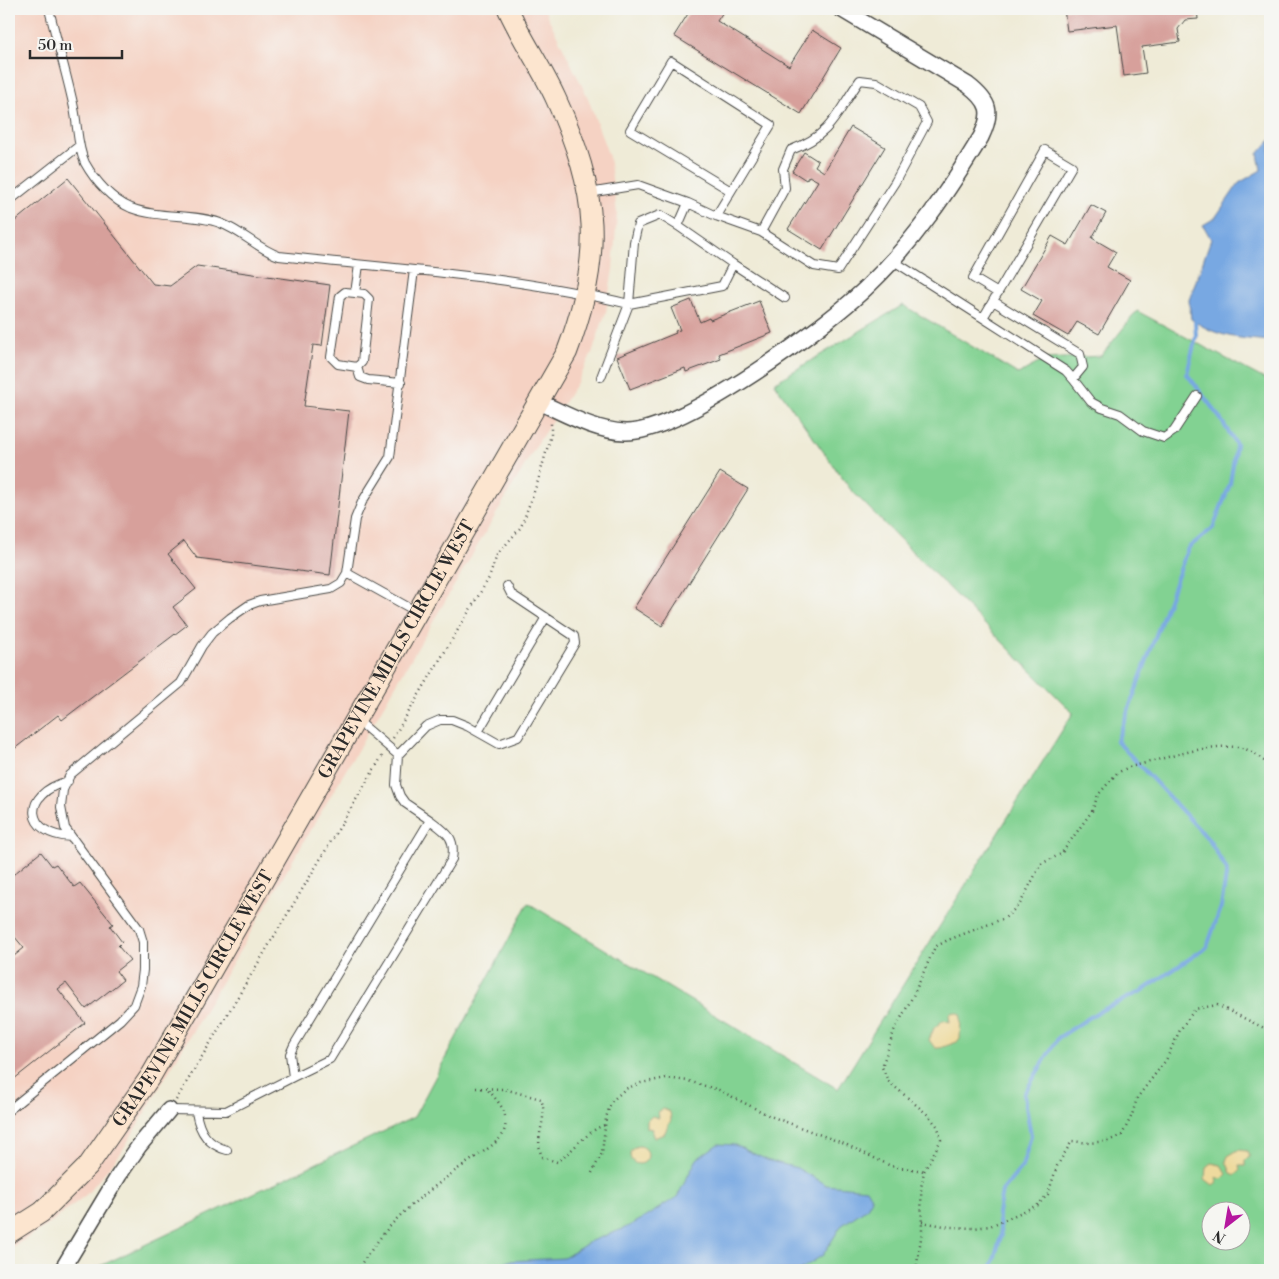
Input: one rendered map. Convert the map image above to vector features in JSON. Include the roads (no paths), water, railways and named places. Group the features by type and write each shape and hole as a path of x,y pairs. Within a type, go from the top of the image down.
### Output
{"street":[{"name":"GRAPEVINE MILLS CIRCLE WEST","path":"9,1231 42,1212 88,1166 152,1074 418,613 547,406 586,294 593,238 592,212 579,158 556,99 508,9"},
{"path":"547,406 595,426 626,432 660,425 701,407 827,321 869,285 931,217 988,124 988,109 983,97 968,85 841,9"},
{"path":"62,1270 139,1146 172,1110"}],"lane":[{"path":"49,9 74,110 79,146 86,164 109,194 129,207 153,214 218,222 235,230 270,253 279,256 414,270 586,294 629,304 722,286 733,264"},
{"path":"716,216 731,192 771,125 670,61 630,130 731,192"},
{"path":"588,193 638,185 761,232 814,266 838,270 895,182 927,122 919,107 876,82 860,80 830,127 811,142 791,150 783,169 786,188 761,232"},
{"path":"9,201 79,146"},
{"path":"983,318 998,293 1072,166 1044,150 973,278 998,293"},
{"path":"678,226 688,203"},
{"path":"601,377 629,304 634,242 638,224 660,216 678,226 785,298"},
{"path":"892,260 1066,371 1091,402 1120,414 1143,431 1164,438 1174,431 1197,396"},
{"path":"355,293 359,265"},
{"path":"9,1110 128,1013 141,986 143,942 139,929 65,828 62,806 64,790 70,775 181,683 202,646 212,633 230,618 249,605 267,599 299,596 330,589 341,583 347,573 355,519 362,502 390,457 414,270"},
{"path":"345,292 364,294 370,299 362,362 357,368 338,364 331,357 340,296 345,292"},
{"path":"993,301 1080,354 1083,367 1073,379"},
{"path":"357,368 360,377 368,380 401,383"},
{"path":"347,573 418,613"},
{"path":"172,1110 196,1112 226,1111 330,1059 452,859 454,847 449,834 404,803 400,796 396,785 398,754 426,726 440,720 452,720 499,744 518,738 575,643 574,636 511,594 506,586"},
{"path":"478,732 546,617"},
{"path":"357,720 398,754"},
{"path":"68,781 53,785 45,790 35,803 35,812 39,824 48,833 58,837 71,837"},
{"path":"293,1077 290,1054 294,1045 430,820"},
{"path":"196,1112 199,1129 205,1137 221,1148 228,1150"}],"water":[{"path":"1270,140 1270,341 1229,336 1210,330 1191,319 1189,300 1211,239 1203,225 1215,218 1239,183 1261,170 1258,154"},
{"path":"718,1144 735,1145 767,1160 797,1168 826,1185 866,1189 872,1199 867,1208 841,1226 823,1255 800,1270 490,1270 508,1261 564,1258 591,1241 623,1229 642,1219 677,1197 697,1159"}],"waterway":[{"path":"991,1270 1001,1236 998,1213 1002,1191 1022,1167 1031,1136 1024,1094 1058,1038 1098,1012 1142,991 1207,947 1221,907 1227,870 1209,840 1117,741 1188,548 1213,528 1230,484 1236,444 1220,418 1187,374 1196,336 1195,322 1198,320"}]}
